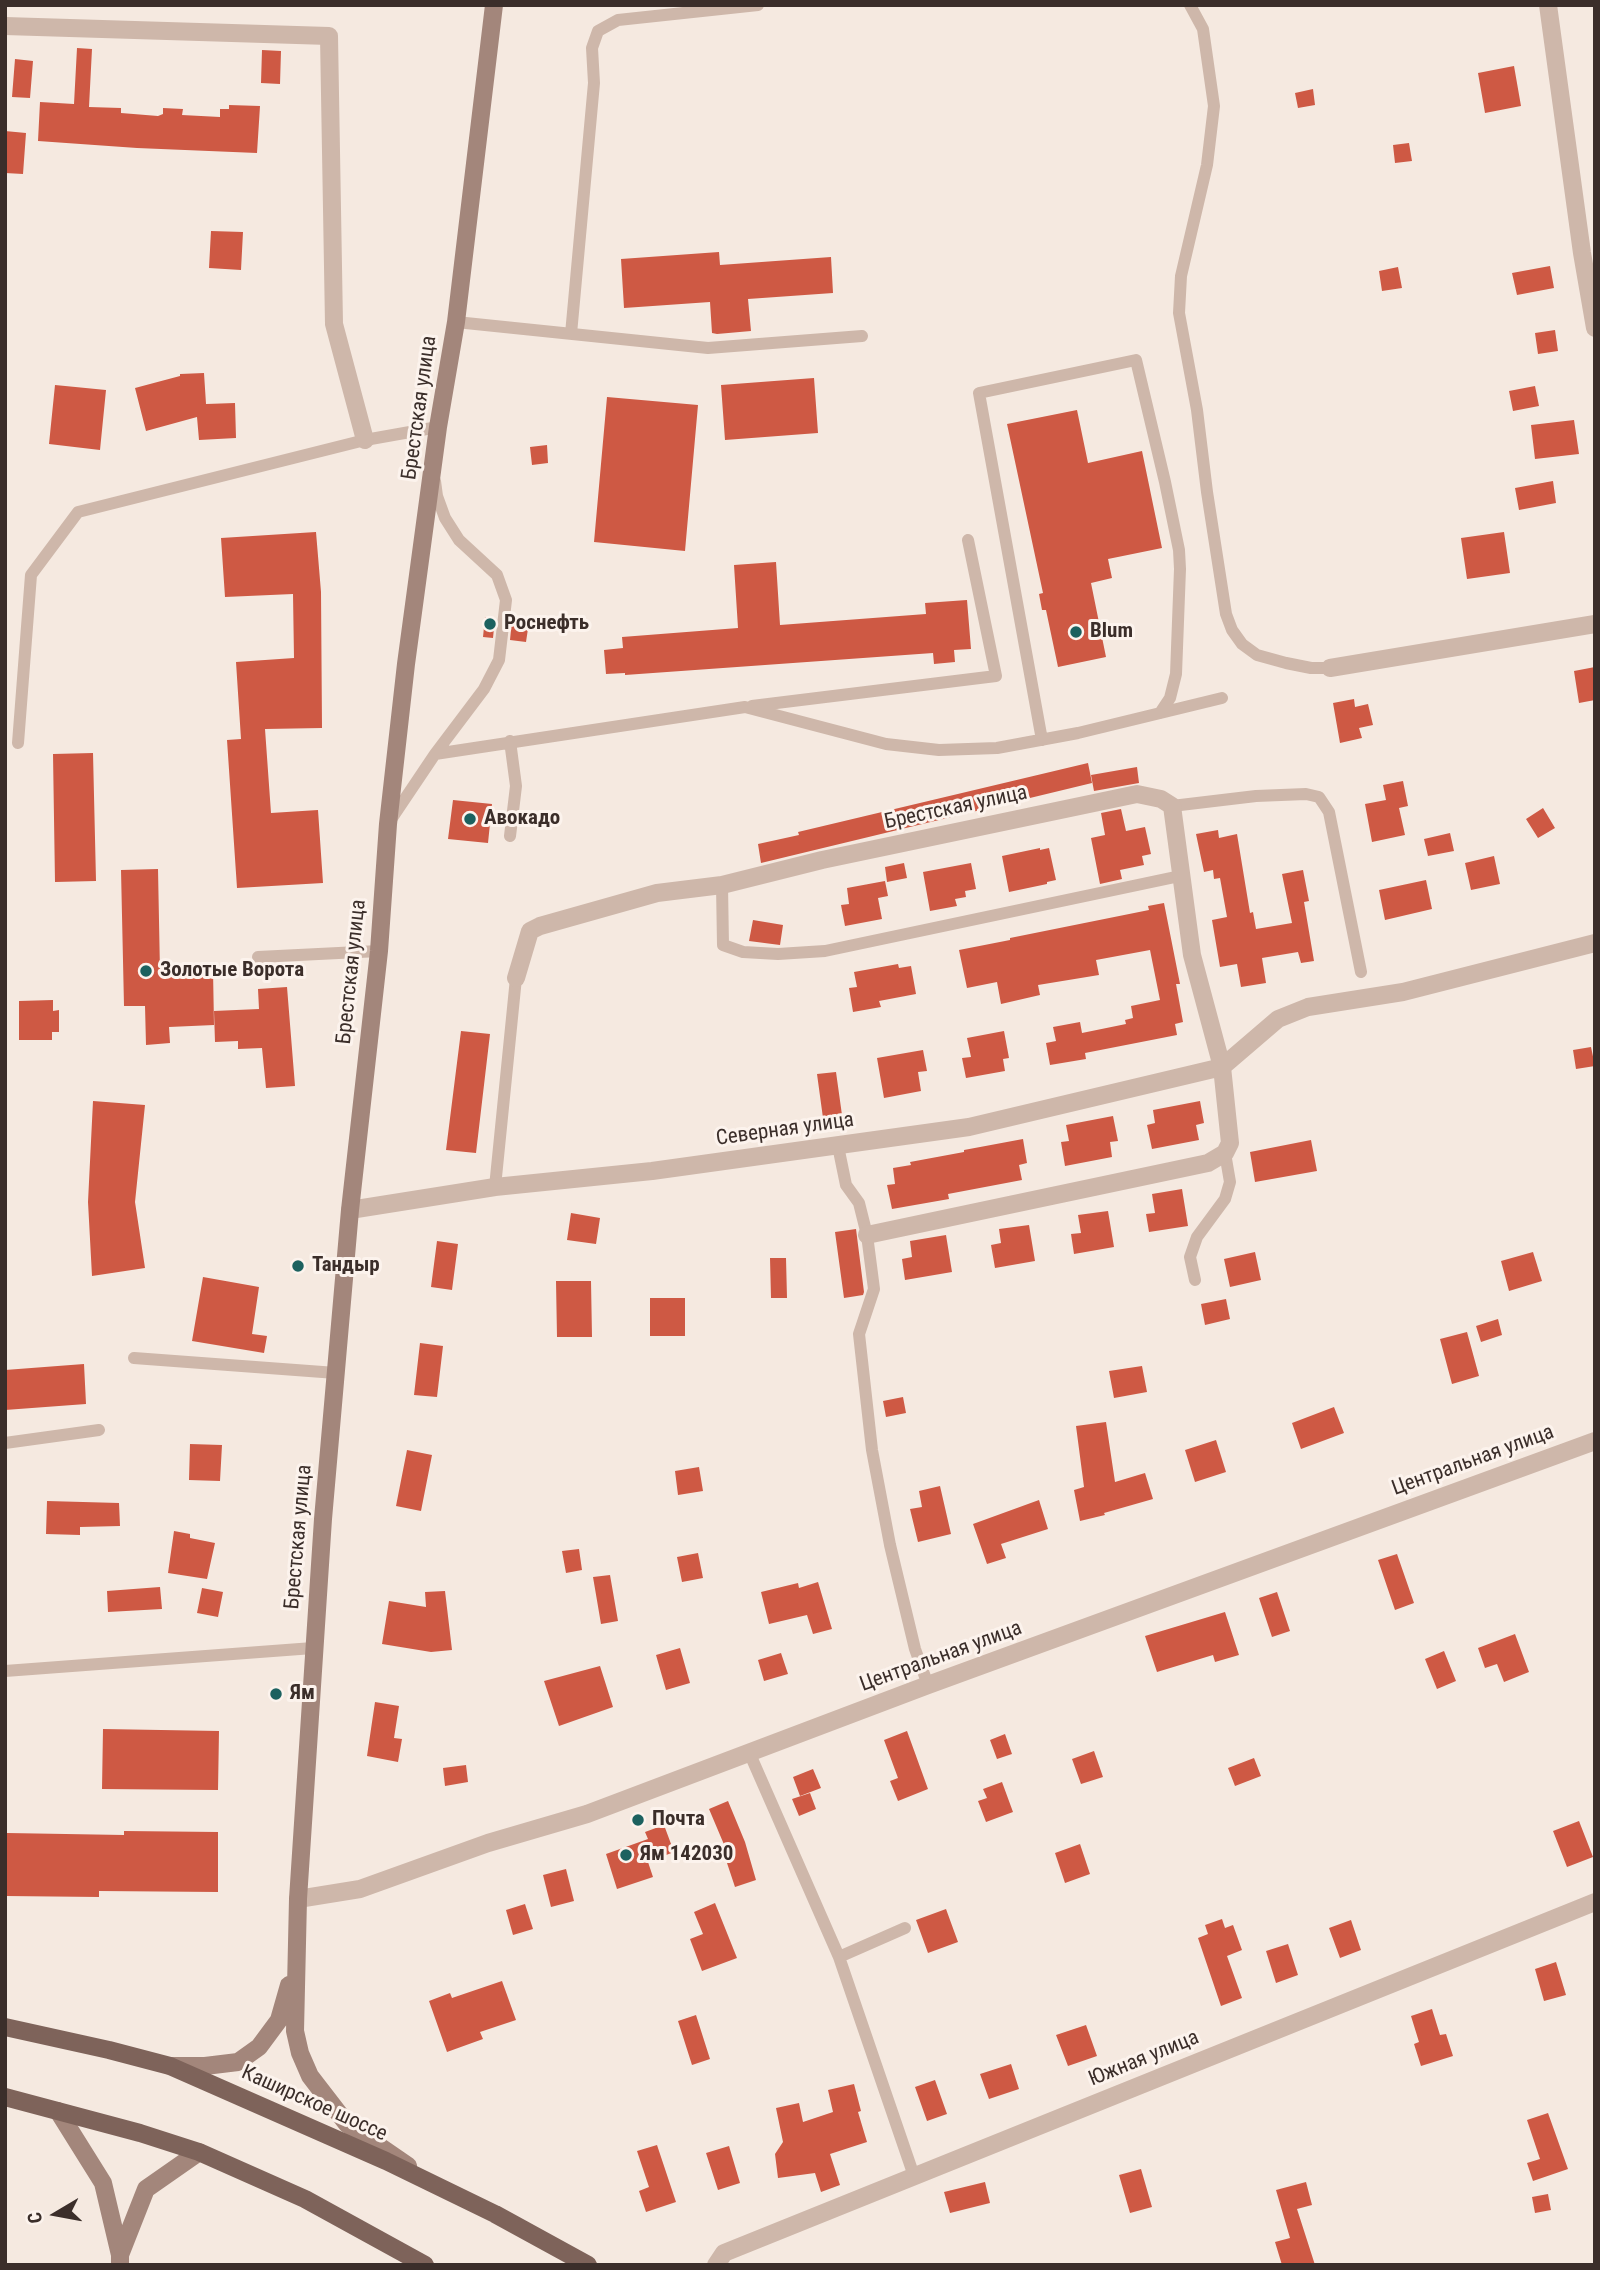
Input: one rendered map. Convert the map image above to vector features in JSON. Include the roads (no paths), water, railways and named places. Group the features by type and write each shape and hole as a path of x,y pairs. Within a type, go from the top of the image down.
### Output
{"main road":[{"name":"Брестская улица","path":"430,2183 347,2124 310,2076 300,2053 295,2031 298,1899 313,1648 336,1373 350,1210 379,951 388,824 406,664 438,427 456,322 494,5"},
{"name":"Брестская улица","path":"170,2066 238,2062 259,2047 279,2020 297,1948"},
{"name":"Каширское шоссе","path":"5,2027 170,2066 430,2183 495,2214 588,2265"},
{"path":"5,2097 140,2133 199,2152 305,2199 425,2265"},
{"path":"58,2110 103,2183 120,2260"},
{"path":"120,2260 146,2189 199,2152"}],"street":[{"path":"1548,5 1595,328"},
{"path":"5,26 329,36 334,324 365,440"},
{"path":"1330,668 1595,624"},
{"name":"Брестская улица","path":"516,978 530,931 657,893 722,886 822,860 1137,794 1161,799 1172,806"},
{"path":"867,1235 1208,1164 1225,1153 1230,1143 1222,1071 1192,955 1172,806"},
{"path":"1222,1071 1255,1035 1278,1019 1308,1007 1403,992 1595,943"},
{"name":"Северная улица","path":"350,1210 495,1187 652,1171 969,1128 1222,1071"},
{"name":"Центральная улица","path":"298,1899 360,1889 488,1843 579,1817 928,1685 1595,1441"},
{"name":"Южная улица","path":"716,2265 724,2253 1595,1902"}],"lane":[{"path":"571,334 594,83 592,48 598,31 618,20 758,5"},
{"path":"1190,5 1203,29 1214,106 1207,164 1181,276 1179,313 1197,410 1226,614 1232,630 1242,644 1257,655 1298,666 1330,668"},
{"path":"456,322 708,348 862,336"},
{"path":"1042,740 979,393 1136,360 1165,482 1180,569 1176,674 1170,698 1160,713"},
{"path":"18,743 31,575 78,512 365,440 438,427"},
{"path":"388,824 435,754 484,689 499,660 506,600 496,575 458,540 445,519 437,496 433,470"},
{"path":"435,754 745,707 996,676 968,540"},
{"path":"745,707 886,744 939,750 968,750 1042,740 1222,698"},
{"path":"510,741 516,786 510,836"},
{"path":"1172,806 1255,796 1306,794 1319,797 1329,812 1362,972"},
{"path":"722,886 723,945 743,952 778,954 825,951 1180,876"},
{"path":"258,957 379,951"},
{"path":"495,1187 516,978"},
{"path":"838,1146 846,1185 859,1203 867,1235 874,1289 859,1334 872,1450 893,1558 915,1649 928,1685"},
{"path":"1195,1280 1190,1257 1197,1237 1225,1199 1230,1182 1225,1153"},
{"path":"134,1358 336,1373"},
{"path":"5,1443 99,1430"},
{"path":"5,1671 313,1648"},
{"path":"749,1752 839,1957 914,2176"},
{"path":"839,1957 905,1928"}],"place":[{"name":"Роснефть","path":"490,624"},
{"name":"Blum","path":"1076,632"},
{"name":"Авокадо","path":"470,819"},
{"name":"Золотые Ворота","path":"146,971"},
{"name":"Тандыр","path":"298,1266"},
{"name":"Ям","path":"276,1694"},
{"name":"Почта","path":"638,1820"},
{"name":"Ям 142030","path":"626,1855"}]}
